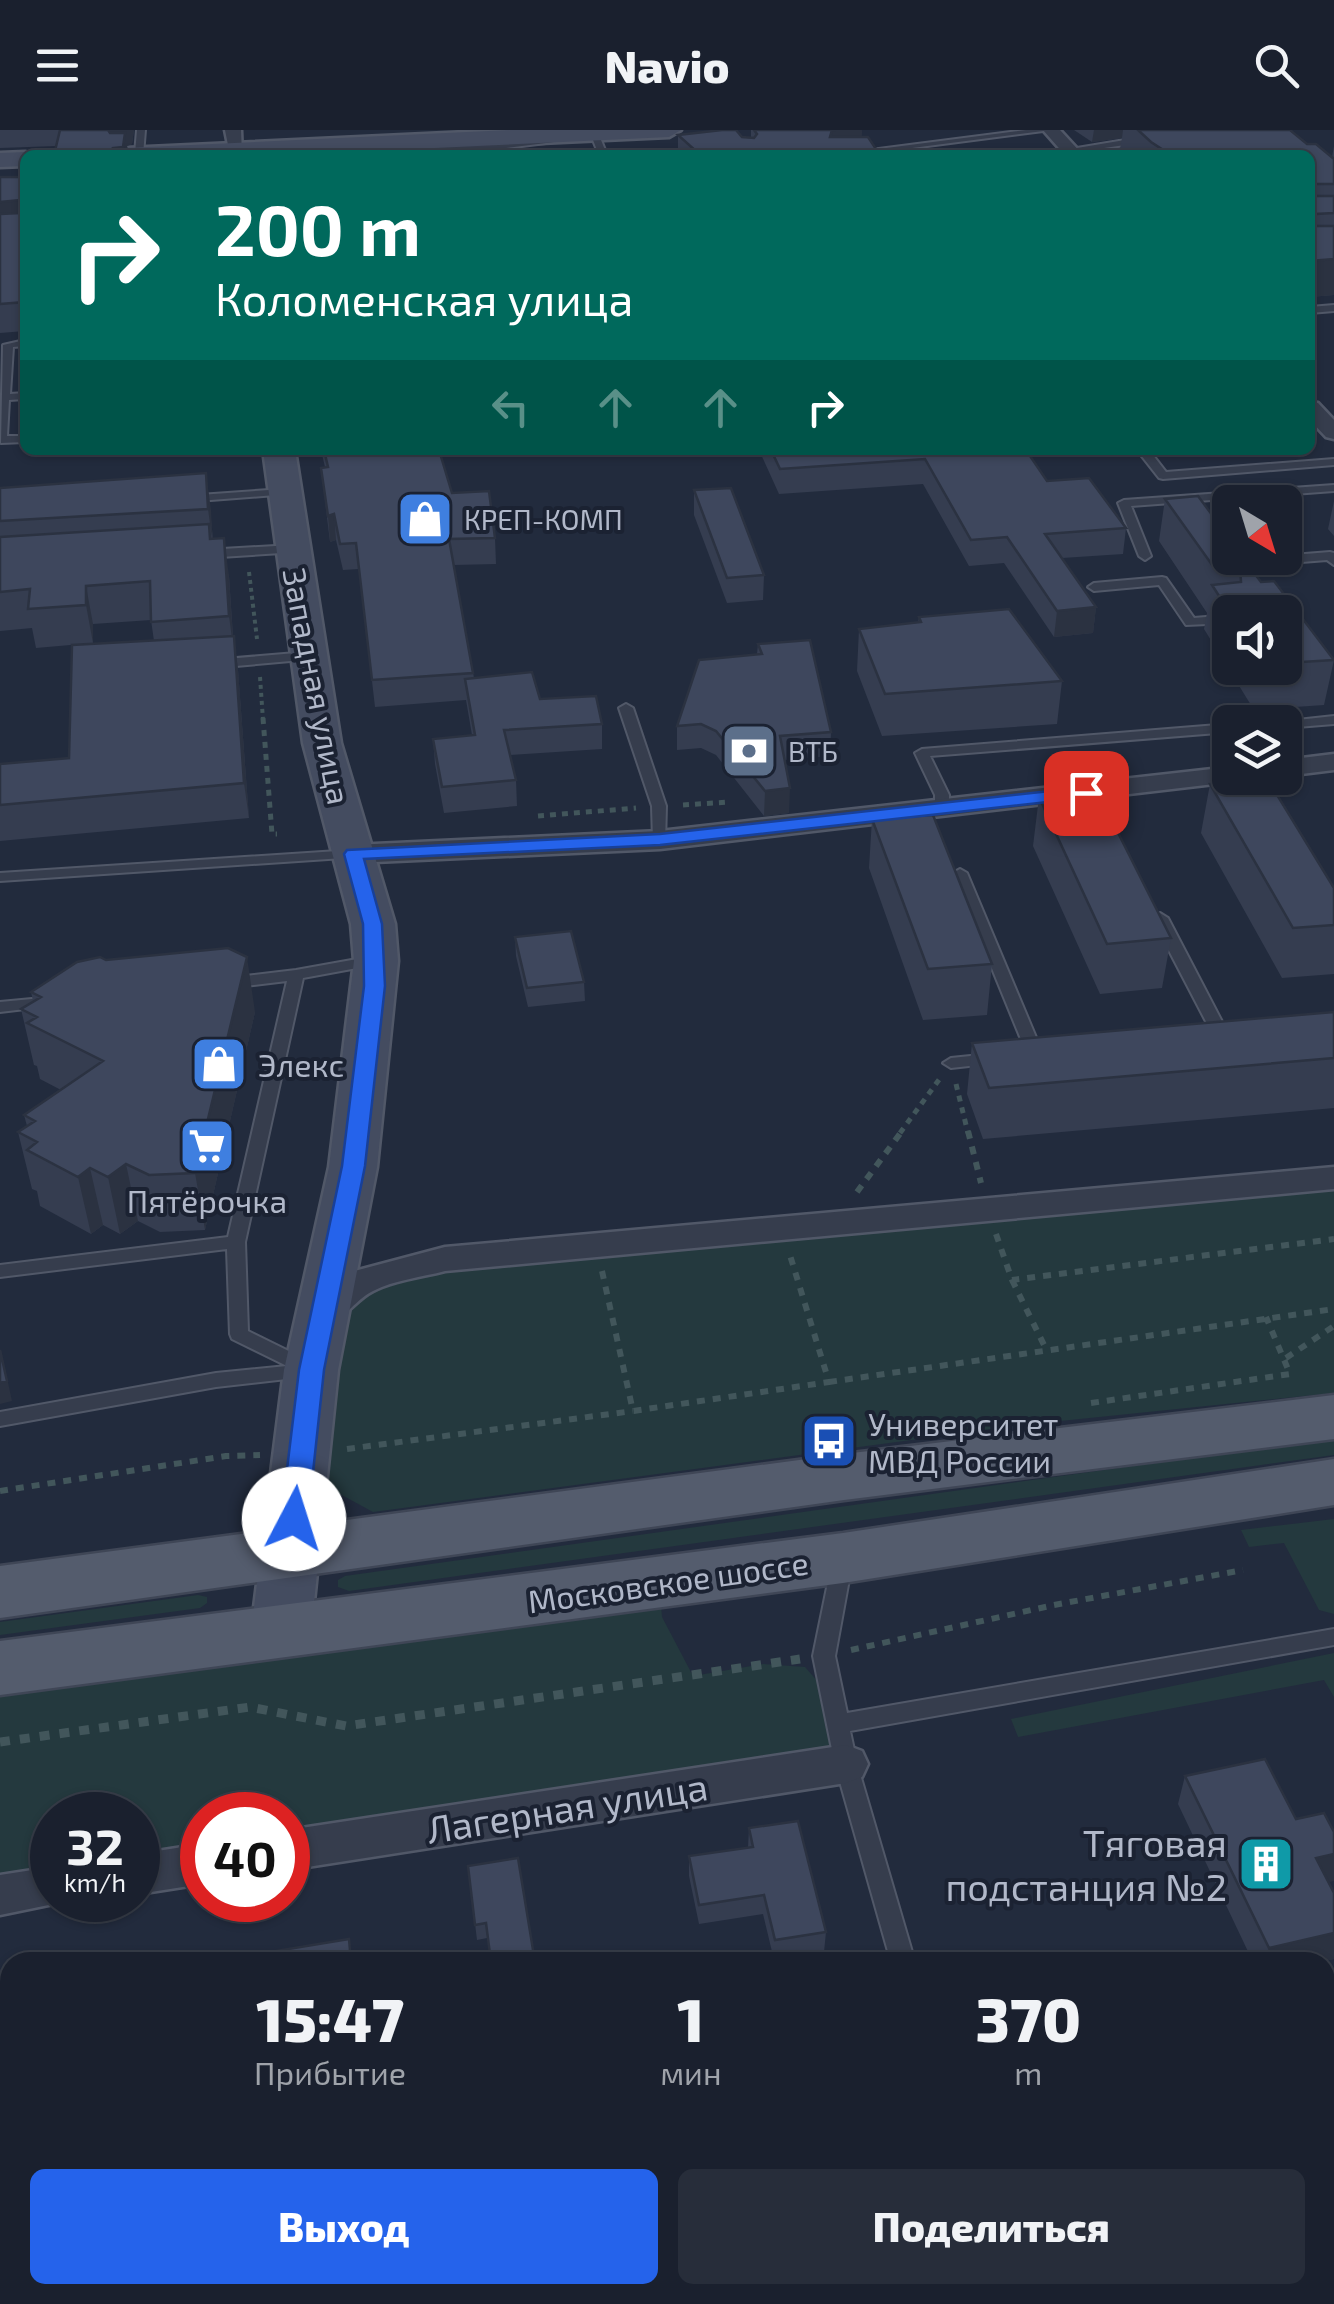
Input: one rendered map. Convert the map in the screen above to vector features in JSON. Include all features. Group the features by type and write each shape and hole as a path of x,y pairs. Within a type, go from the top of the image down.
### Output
{"main road":[{"path":"0,1592 1334,1417"},
{"name":"Московское шоссе","path":"0,1668 843,1558 1334,1482"}],"street":[{"path":"182,150 235,145 591,142 669,130"},
{"path":"1049,130 1070,150"},
{"path":"1315,413 1334,432"},
{"name":"Западная улица","path":"280,455 322,743 372,924 376,961 354,1166 312,1370 281,1631"},
{"path":"1302,766 1334,762"},
{"path":"353,854 660,840 1212,777"},
{"path":"324,1312 360,1282 445,1259 1334,1178"},
{"name":"Лагерная улица","path":"310,1846 842,1744"},
{"path":"0,1895 30,1890"}],"lane":[{"path":"879,150 1049,130"},
{"path":"1084,150 1157,138"},
{"path":"4,345 1,440 20,439"},
{"path":"4,397 20,396"},
{"path":"1147,455 1163,476"},
{"path":"1163,476 1334,462"},
{"path":"1150,501 1163,476"},
{"path":"1144,556 1124,503 1334,488"},
{"path":"168,500 284,492"},
{"path":"190,555 293,549"},
{"path":"1238,576 1228,564 1330,556 1334,561"},
{"path":"1094,587 1162,581 1190,622 1212,620"},
{"path":"200,665 308,656"},
{"path":"626,708 659,806 660,840"},
{"path":"1302,723 1334,720"},
{"path":"942,810 942,795 922,753 1212,729"},
{"path":"0,877 353,854"},
{"path":"960,874 1018,1056"},
{"path":"1150,898 1220,1035"},
{"path":"217,984 296,976 376,961"},
{"path":"296,976 236,1242 239,1334 312,1370"},
{"path":"0,1007 79,999"},
{"path":"1202,1037 1240,1033"},
{"path":"950,1064 1053,1052"},
{"path":"0,1271 236,1242"},
{"path":"0,1419 216,1380 312,1370"},
{"path":"843,1558 824,1656 842,1744 900,1952"},
{"path":"842,1744 1334,1637"}],"path":[{"path":"836,1221 950,1064"},
{"path":"781,1226 829,1382"},
{"path":"596,1245 634,1411 1334,1309"},
{"path":"1012,1280 1046,1350"},
{"path":"1089,1404 1290,1374 1266,1317"},
{"path":"1286,1358 1334,1326"},
{"path":"0,1742 250,1707 346,1726 824,1656 1054,1605 1243,1570"}],"green space":[{"path":"1334,1190 1334,1393 1031,1424 373,1512 327,1487 336,1324 359,1295 450,1269 783,1234"},
{"path":"1334,1438 1334,1455 349,1591 338,1587 338,1580 345,1576"},
{"path":"1334,1519 1334,1614 1319,1610 1284,1543 1249,1547 1241,1530"},
{"path":"659,1583 662,1617 693,1676 763,1664 805,1667 833,1699 846,1764 310,1847 310,1792 180,1792 180,1867 160,1871 160,1792 30,1792 30,1890 0,1895 0,1673"},
{"path":"198,1595 207,1597 207,1603 200,1608 0,1635 0,1622"},
{"path":"1334,1653 1334,1697 1324,1680 1018,1737 1011,1719"}],"building":[{"path":"60,130 125,133 123,147 113,150 55,150"},
{"path":"736,130 742,137 754,138 754,130 832,130 830,137 868,137 877,150 695,150 678,135"},
{"path":"1138,130 1290,130 1334,159 1334,184 1316,184 1315,190 1315,150 1163,150"},
{"path":"0,177 20,177 20,200 0,202"},
{"path":"1315,196 1334,196 1334,213 1316,214 1315,220"},
{"path":"20,213 20,302 0,304 0,214"},
{"path":"1315,226 1334,226 1334,259 1315,261"},
{"path":"325,455 441,455 452,493 489,491 495,538 449,539 473,673 372,680 356,543 340,544 334,514 328,516 321,468 328,467"},
{"path":"773,455 1029,455 1047,481 1089,478 1126,528 1045,534 1096,607 1057,611 1007,537 971,540 925,459 780,469"},
{"path":"206,473 208,509 0,521 0,488"},
{"path":"731,488 764,575 727,578 694,490"},
{"path":"1198,496 1212,515 1212,565 1165,499"},
{"path":"209,524 210,539 224,538 229,616 151,622 150,581 86,586 86,605 28,609 30,589 0,592 0,537"},
{"path":"1240,575 1256,575 1261,582 1274,581 1285,595 1218,595 1212,585 1241,582"},
{"path":"1009,609 1062,681 885,694 859,629 921,622 919,617"},
{"path":"1302,618 1334,660 1302,662"},
{"path":"234,636 244,783 0,805 0,764 69,758 72,645"},
{"path":"810,640 831,732 780,736 790,788 765,791 716,731 701,724 677,726 699,660 762,654 758,644"},
{"path":"532,672 540,699 596,696 602,724 504,730 516,780 442,787 433,739 475,735 465,679"},
{"path":"1098,793 1171,938 1107,944 1039,797"},
{"path":"1216,795 1277,795 1334,888 1334,925 1293,928"},
{"path":"933,815 992,964 928,969 872,819"},
{"path":"571,931 584,982 527,988 515,937"},
{"path":"228,948 247,957 195,1173 149,1175 126,1164 108,1177 90,1168 78,1177 27,1150 37,1142 18,1132 35,1121 24,1115 103,1061 27,1023 37,1017 21,1009 41,997 31,992 77,962"},
{"path":"1334,1012 1334,1058 989,1088 972,1043"},
{"path":"0,1350 7,1381 0,1383"},
{"name":"Тяговая подстанция №2","path":"1265,1759 1296,1819 1324,1813 1334,1832 1334,1854 1316,1858 1334,1893 1334,1933 1269,1948 1185,1776"},
{"path":"798,1821 826,1932 775,1940 764,1895 699,1905 689,1856 753,1847 749,1828"},
{"path":"518,1858 533,1952 490,1952 486,1923 475,1925 468,1866"},
{"path":"349,1939 350,1952 270,1952"}],"place":[{"name":"КРЕП-КОМП","path":"425,519"},
{"name":"ВТБ","path":"749,751"},
{"name":"Элекс","path":"219,1064"},
{"name":"Пятёрочка","path":"207,1146"},
{"name":"Университет МВД России","path":"829,1441"},
{"name":"Тяговая подстанция №2","path":"1266,1864"}],"route":[{"path":"294,1519 312,1370 354,1166 374,986 372,924 353,854 660,840 1086,793"}]}
